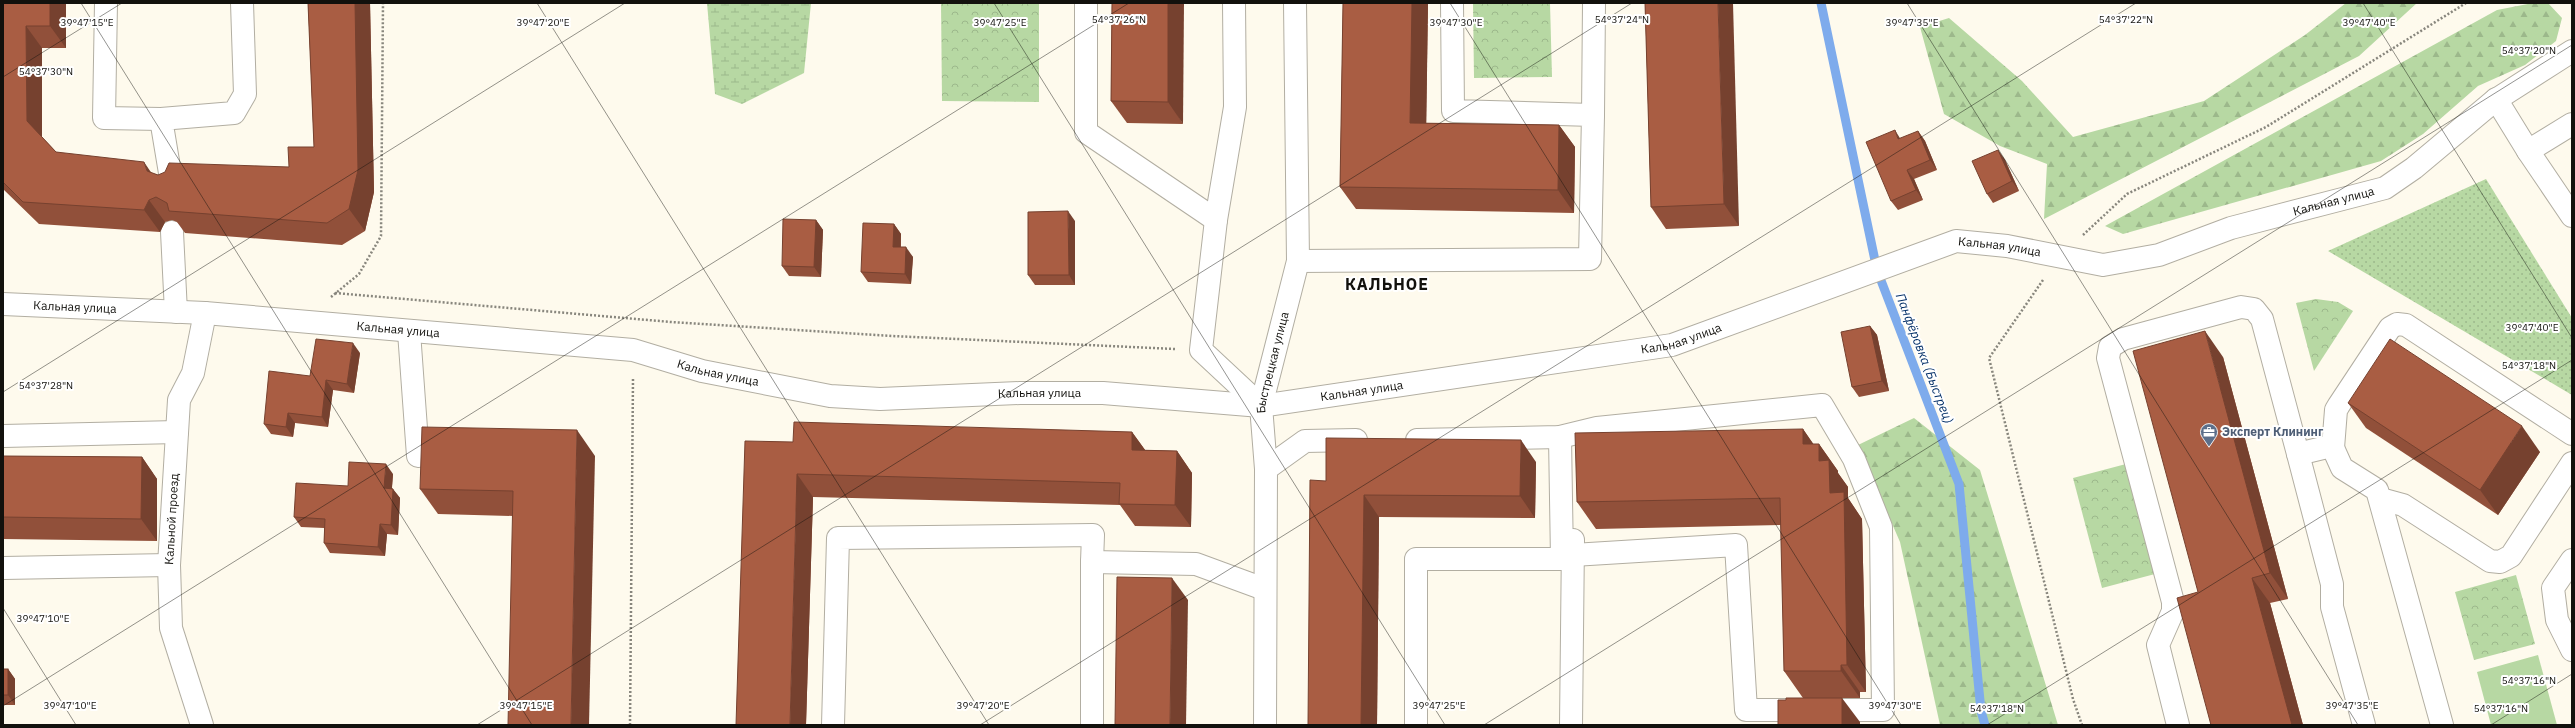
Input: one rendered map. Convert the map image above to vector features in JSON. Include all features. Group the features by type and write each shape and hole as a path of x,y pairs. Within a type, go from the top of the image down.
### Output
{"street":[{"path":"106,3 104,118 161,119 234,113 245,94 242,3"},
{"path":"1086,3 1086,132 1216,220"},
{"path":"1234,3 1235,107 1216,220 1202,350 1262,406"},
{"name":"Быстрецкая улица","path":"1265,725 1264,589 1266,468 1262,406 1298,261 1295,3"},
{"path":"1452,3 1453,111 1593,115"},
{"path":"1298,261 1590,259 1594,3"},
{"name":"Кальная улица","path":"3,304 205,313 409,332 633,350 702,371 830,396 880,399 1020,393 1103,393 1262,406 1672,345 1861,276 1893,262 1956,241 2007,246 2058,258 2103,265 2159,255 2231,228 2385,188 2414,168 2496,99 2572,51"},
{"path":"2496,99 2528,151 2572,216"},
{"path":"161,119 172,185"},
{"path":"2528,151 2572,124"},
{"path":"172,232 176,312"},
{"path":"2178,725 2158,645 2173,611 2173,602 2108,358 2110,347 2123,339 2241,307 2254,309 2262,319 2332,584 2332,607 2364,725"},
{"name":"Кальной проезд","path":"202,725 171,628 169,565 179,400 193,373 205,313"},
{"path":"2442,725 2382,499 2377,490 2342,468 2332,448 2336,410 2390,328 2397,324 2406,325 2572,434"},
{"path":"409,332 418,456"},
{"path":"1398,440 1565,436 1597,428 1822,405 1854,459 1881,527 1883,710 1746,718 1736,545 1573,555"},
{"path":"3,436 177,432"},
{"path":"1565,436 1573,555 1571,725"},
{"path":"1416,725 1416,558 1562,559 1565,436"},
{"path":"1266,468 1305,441 1375,440"},
{"path":"2298,454 2327,447 2332,448"},
{"path":"2382,499 2403,504 2490,561 2500,562 2511,556 2572,463"},
{"path":"833,725 838,538 1093,534 1092,725"},
{"path":"2572,560 2553,588 2557,620 2572,650"},
{"path":"1092,562 1196,564 1264,589"},
{"path":"3,568 169,565"}],"path":[{"path":"300,322 359,274 381,236 383,3"},
{"path":"2082,725 2073,699 1989,358 2058,258 2127,194 2266,127 2466,3"},
{"path":"335,293 671,322 884,335 1202,350"},
{"path":"630,725 633,350"}],"green space":[{"path":"707,3 811,3 804,73 742,104 715,94"},
{"path":"941,3 1039,3 1039,102 942,101"},
{"path":"1473,3 1550,3 1552,77 1474,78"},
{"path":"2346,3 2417,3 2359,56 2044,219 2047,164 2000,146 1944,114 1920,27 1949,18 2022,81 2073,137 2204,101 2305,35"},
{"path":"2533,3 2548,3 2562,18 2556,41 2525,65 2478,86 2423,134 2381,161 2123,234 2105,226 2497,10"},
{"path":"2486,179 2572,318 2572,395 2328,251"},
{"path":"2316,299 2338,302 2353,311 2314,371 2296,303"},
{"path":"1914,418 1980,470 2058,725 1940,725 1900,542 1858,445"},
{"path":"2126,464 2155,574 2102,588 2073,478"},
{"path":"2516,575 2535,644 2474,660 2455,592"},
{"path":"2538,655 2557,725 2491,725 2477,672"}],"building":[{"path":"3,3 50,3 50,26 26,26 27,121 56,152 144,162 147,171 158,175 165,172 169,163 289,167 288,147 314,147 308,3 355,3 358,170 349,209 327,223 169,211 167,203 156,197 149,200 144,210 23,202 3,182"},
{"path":"1112,3 1168,3 1168,102 1111,101"},
{"path":"1343,3 1412,3 1410,123 1559,125 1558,190 1340,187"},
{"path":"1645,3 1718,3 1724,204 1651,207"},
{"path":"1895,130 1898,139 1918,131 1930,160 1907,170 1916,190 1891,201 1866,142"},
{"path":"1998,150 2012,181 1987,194 1972,161"},
{"path":"1068,211 1069,275 1028,275 1028,212"},
{"path":"783,219 816,220 814,267 782,266"},
{"path":"863,223 894,224 893,247 906,247 905,274 861,272"},
{"path":"1870,326 1882,381 1852,387 1841,332"},
{"path":"2205,331 2270,573 2252,578 2292,725 2211,725 2177,598 2198,592 2133,351"},
{"path":"316,339 353,343 347,384 326,380 322,417 288,413 286,427 264,424 269,371 310,376"},
{"path":"2390,339 2522,426 2480,490 2348,403"},
{"path":"794,422 1132,432 1132,450 1177,451 1175,505 1119,504 1120,483 797,474 790,725 736,725 745,441 793,442"},
{"path":"422,427 577,430 571,725 508,725 513,491 420,489"},
{"path":"1803,429 1803,444 1819,444 1819,461 1829,460 1830,493 1844,492 1847,665 1841,665 1841,671 1784,671 1780,498 1577,502 1575,433"},
{"path":"1326,438 1521,440 1520,496 1364,495 1361,725 1308,725 1310,480 1326,481"},
{"path":"3,456 142,457 141,519 3,517"},
{"path":"349,462 386,464 384,488 393,489 391,525 380,524 378,547 324,543 325,519 294,517 296,483 348,486"},
{"path":"1117,577 1172,578 1170,725 1115,725"},
{"path":"3,669 8,669 8,695 3,695"},
{"path":"1786,698 1842,698 1842,725 1778,725 1778,700 1786,700"}],"waterway":[{"name":"Панфёровка (Быстрец)","path":"1821,3 1877,270 1959,484 1981,711 1985,725"}],"place":[{"name":"Эксперт Клининг","path":"2209,447"}],"district":[{"name":"КАЛЬНОЕ","path":"1387,284"}]}
